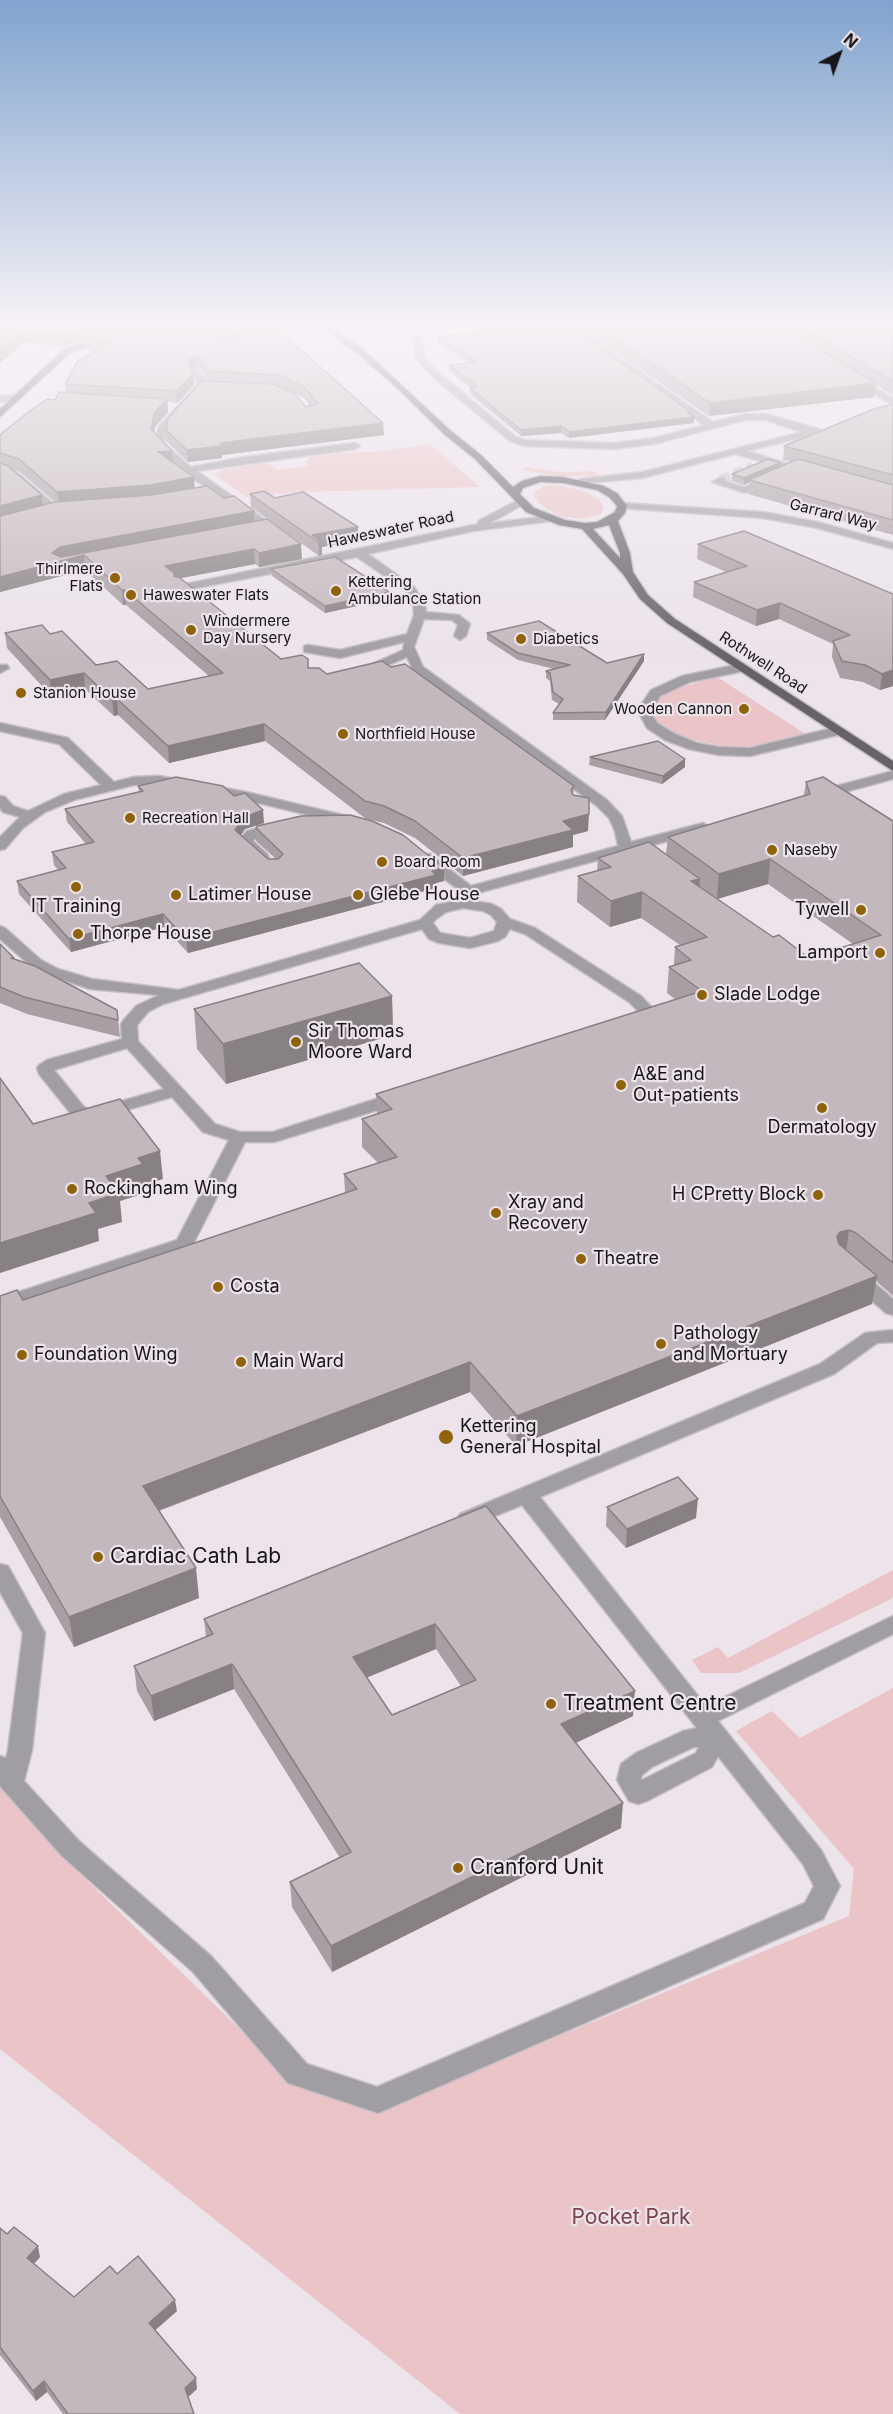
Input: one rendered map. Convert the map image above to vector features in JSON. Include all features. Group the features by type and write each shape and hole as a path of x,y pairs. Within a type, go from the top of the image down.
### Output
{"main road":[{"path":"451,436 478,457 530,510 548,519 585,526 599,525 612,520 620,513 622,506 612,495 580,482 540,479 522,475"},
{"path":"478,457 503,469"},
{"path":"518,498 519,486 540,479"},
{"name":"Rothwell Road","path":"612,520 625,553 627,572"},
{"name":"Rothwell Road","path":"585,526 627,572 644,597 671,621 893,767"}],"street":[{"path":"160,436 159,443 188,470 288,542"},
{"path":"509,436 524,443 615,446 675,436"},
{"path":"580,482 642,476 799,436"},
{"path":"188,470 355,446"},
{"path":"736,452 815,474"},
{"path":"282,455 292,465"},
{"path":"753,466 767,460"},
{"path":"721,480 717,482 744,490 796,468"},
{"path":"0,470 15,476 56,511"},
{"path":"612,495 625,484 642,476"},
{"path":"203,496 219,493"},
{"name":"Haweswater Road","path":"473,528 518,498"},
{"name":"Garrard Way","path":"622,506 763,515 818,525 893,546"},
{"name":"Haweswater Road","path":"181,588 473,528 548,519"},
{"path":"251,531 269,528"},
{"name":"Haweswater Road","path":"304,553 316,561"},
{"path":"359,553 410,589 419,603 420,615 408,647 418,669 602,803 615,816 622,831 625,848"},
{"path":"420,615 455,617 464,624 460,636"},
{"path":"308,649 340,654 410,637"},
{"path":"353,675 409,652"},
{"path":"740,668 686,679 655,693 645,713 652,725 670,737 694,746 719,751 760,750 837,731"},
{"path":"0,727 63,741 110,786"},
{"path":"481,736 501,731"},
{"path":"801,800 893,775"},
{"path":"0,846 18,825 40,809 69,797 134,781 159,780 246,796 360,823 294,824 272,827 252,834 245,841 274,867"},
{"path":"0,800 8,809 30,816"},
{"path":"579,808 602,803"},
{"path":"272,827 283,805"},
{"path":"452,905 476,905 530,931 635,999 649,1013 637,1026 444,1089 407,1095 274,1137 239,1137 209,1128 130,1042 129,1024 142,1009 181,992 426,923 433,912 452,905 469,891 713,824"},
{"path":"625,848 643,854 652,861"},
{"path":"417,849 469,891"},
{"path":"426,923 434,936 444,940 470,943 493,938 500,934 501,917 491,898 496,885"},
{"path":"0,931 36,963 53,972 90,984 119,989 181,992"},
{"path":"130,1042 53,1063 45,1068 47,1074 78,1111 88,1116 175,1091"},
{"path":"0,1305 184,1244 239,1137"},
{"path":"844,1267 893,1309"},
{"path":"448,1527 827,1369 872,1337 893,1336"},
{"path":"0,1572 34,1633 20,1750 6,1774 71,1849 202,1964 298,2074 378,2100 814,1911 827,1886 812,1857 526,1495"},
{"path":"710,1727 893,1624"}],"green space":[{"path":"430,444 480,487 301,492 246,497 214,474 222,470 263,463 277,470 309,466 305,461 311,457"},
{"path":"526,467 560,472 595,471 599,476 560,476 521,470"},
{"path":"556,485 580,490 599,499 604,508 600,515 579,519 560,516 542,506 534,497 536,491 544,486"},
{"path":"717,677 807,735 770,745 725,747 681,737 662,727 654,718 652,712 659,697 668,691"},
{"path":"893,1570 893,1598 739,1673 701,1673 692,1660 718,1647 728,1658"},
{"name":"Pocket Park","path":"893,1688 893,2414 460,2414 0,2049 0,1780 66,1860 294,2082 375,2112 849,1916 854,1869 736,1731 772,1711 800,1738"}],"building":[{"path":"0,436 157,436 172,451 158,452 194,477 151,485 57,492 19,459 0,453"},
{"path":"172,436 281,436 221,443 221,446 187,450"},
{"path":"809,436 893,436 893,475 784,446"},
{"path":"768,459 780,463 744,478 732,474"},
{"path":"798,459 893,485 893,520 749,480"},
{"path":"0,463 8,466 42,495 0,506"},
{"path":"207,486 224,498 234,496 254,511 60,547 52,553 61,557 267,519 301,544 259,553 254,549 165,566 174,573 174,576 180,578 281,659 302,655 308,659 308,668 319,668 327,674 382,661 391,667 405,664 574,786 571,790 573,795 589,798 589,814 563,821 573,830 463,858 415,821 384,806 365,801 264,724 168,746 117,699 112,700 84,673 50,680 5,633 42,625 50,634 62,631 96,665 117,661 148,689 223,673 125,590 122,590 84,555 0,577 0,516 55,502 151,495"},
{"path":"264,491 275,498 303,492 358,527 312,535 321,542 318,542 250,494"},
{"path":"744,531 893,594 893,670 882,674 865,665 842,661 833,641 850,635 780,603 757,610 694,582 747,566 698,544"},
{"path":"335,557 389,592 325,606 271,569"},
{"path":"539,621 607,663 644,654 606,712 553,713 563,699 553,692 550,673 546,671 570,665 518,653 487,633"},
{"path":"658,741 685,759 663,776 590,757"},
{"path":"176,777 223,786 234,796 245,793 263,810 245,817 235,830 268,859 278,859 283,854 256,828 257,826 301,816 350,815 372,821 403,835 444,868 432,871 436,875 186,939 163,914 69,939 17,881 66,868 52,852 94,842 65,809 143,791 138,786"},
{"path":"823,777 893,821 893,1263 856,1233 849,1230 840,1232 837,1237 839,1244 877,1276 517,1416 470,1362 143,1486 196,1568 69,1617 0,1496 0,1296 17,1290 23,1300 357,1189 344,1174 397,1157 362,1119 392,1109 376,1094 702,991 669,967 691,960 675,947 707,937 642,892 611,901 578,876 611,867 598,858 649,842 700,879 691,881 773,937 779,935 809,958 881,935 770,859 719,874 668,837 810,794 806,782"},
{"path":"0,944 14,958 11,958 35,966 117,1010 118,1020 24,997 0,987"},
{"path":"359,963 392,996 223,1044 194,1009"},
{"name":"Rockingham Wing","path":"0,1078 33,1124 120,1099 160,1151 138,1158 143,1164 106,1176 119,1193 89,1203 96,1213 0,1243"},
{"path":"678,1477 698,1499 627,1529 607,1507"},
{"path":"486,1506 635,1691 561,1724 623,1803 331,1946 290,1882 351,1852 232,1664 151,1696 134,1666 213,1634 204,1619","holes":["435,1624 476,1680 392,1715 353,1657"]},
{"path":"14,2227 38,2246 27,2258 74,2297 110,2266 117,2274 138,2256 175,2300 149,2323 196,2378 185,2388 194,2414 68,2414 44,2381 33,2391 0,2347 0,2228 7,2234"}],"tunnel":[{"path":"721,480 753,466"}],"place":[{"name":"Thirlmere Flats","path":"115,578"},
{"name":"Kettering Ambulance Station","path":"336,591"},
{"name":"Haweswater Flats","path":"131,595"},
{"name":"Windermere Day Nursery","path":"191,630"},
{"name":"Diabetics","path":"521,639"},
{"name":"Stanion House","path":"21,693"},
{"name":"Wooden Cannon","path":"744,709"},
{"name":"Northfield House","path":"343,734"},
{"name":"Recreation Hall","path":"130,818"},
{"name":"Naseby","path":"772,850"},
{"name":"Board Room","path":"382,862"},
{"name":"IT Training","path":"76,887"},
{"name":"Latimer House","path":"176,895"},
{"name":"Glebe House","path":"358,895"},
{"name":"Tywell","path":"861,910"},
{"name":"Thorpe House","path":"78,934"},
{"name":"Lamport","path":"880,953"},
{"name":"Slade Lodge","path":"702,995"},
{"name":"Sir Thomas Moore Ward","path":"296,1042"},
{"name":"A&E and Out-patients","path":"621,1085"},
{"name":"Dermatology","path":"822,1108"},
{"name":"Rockingham Wing","path":"72,1189"},
{"name":"H CPretty Block","path":"818,1195"},
{"name":"Xray and Recovery","path":"496,1213"},
{"name":"Theatre","path":"581,1259"},
{"name":"Costa","path":"218,1287"},
{"name":"Pathology and Mortuary","path":"661,1344"},
{"name":"Foundation Wing","path":"22,1355"},
{"name":"Main Ward","path":"241,1362"},
{"name":"Kettering General Hospital","path":"446,1437"},
{"name":"Cardiac Cath Lab","path":"98,1557"},
{"name":"Treatment Centre","path":"551,1704"},
{"name":"Cranford Unit","path":"458,1868"}]}
